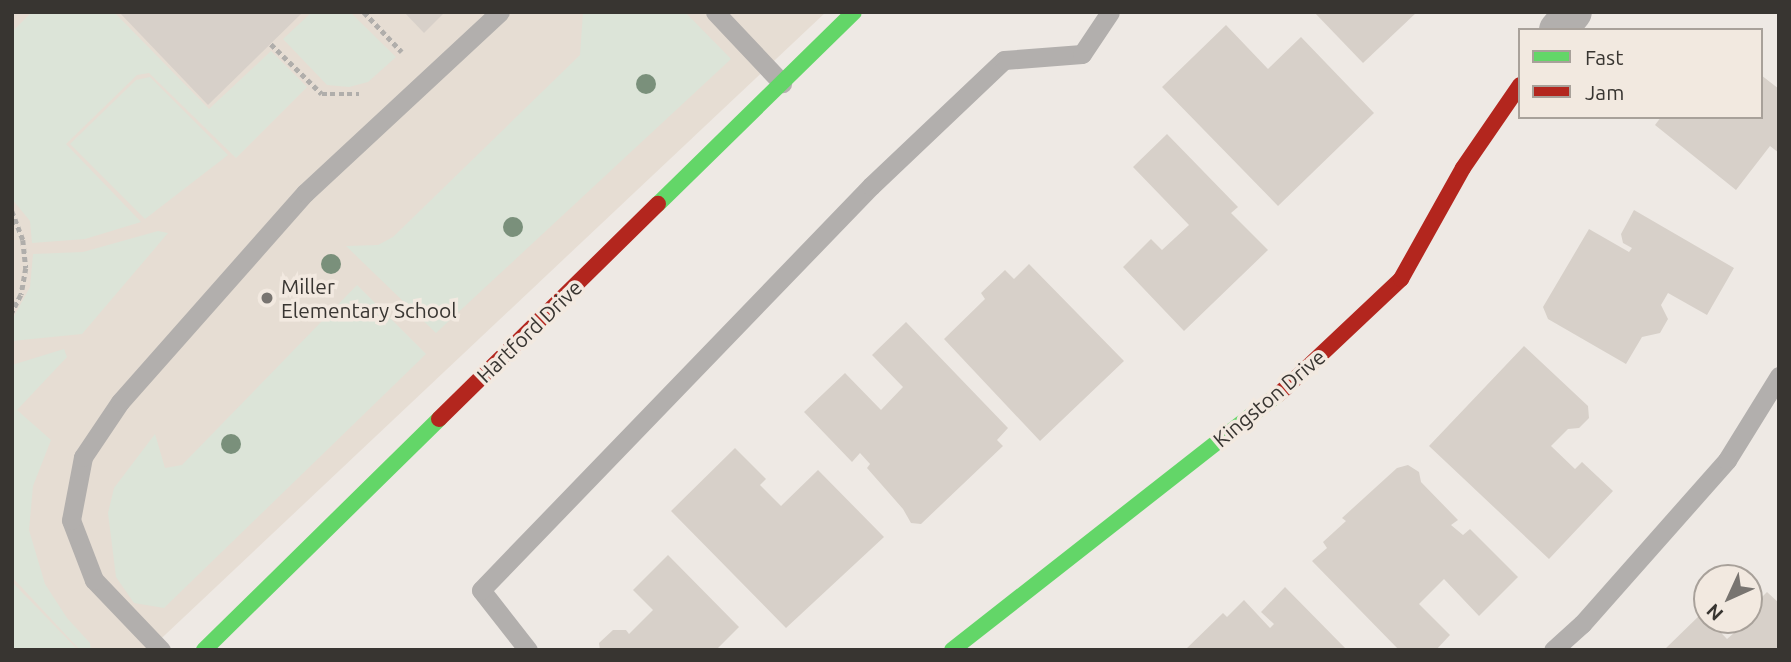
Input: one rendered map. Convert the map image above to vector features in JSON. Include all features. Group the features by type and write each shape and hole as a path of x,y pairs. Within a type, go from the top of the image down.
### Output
{"street":[{"name":"Hartford Drive","path":"204,650 854,12"},
{"path":"1560,28 1573,12"},
{"name":"Kingston Drive","path":"952,650 1295,382 1401,279 1463,168 1518,88"}],"lane":[{"path":"161,650 94,580 71,520 83,457 120,402 305,193 500,12"},
{"path":"715,12 782,83"},
{"path":"528,650 481,590 871,186 1004,60 1082,54 1110,12"},
{"path":"1553,650 1582,624 1727,460 1779,376"}],"path":[{"path":"364,12 408,59"},
{"path":"271,44 322,94 372,94"},
{"path":"12,211 23,240 26,268 21,295 12,313"}],"shaded area":[{"name":"Miller Elementary School","path":"12,12 826,12 149,650 77,650 12,583"},
{"path":"32,12 114,12 209,109 271,51 307,87 236,158 149,73 137,75 66,144 141,222 85,239 32,243 30,221 12,199 12,32"},
{"path":"312,12 350,12 396,57 368,82 349,87 327,85 283,39"},
{"path":"583,12 685,12 731,59 436,333 346,246 378,245 393,237 580,55"},
{"path":"150,77 228,155 145,219 70,144 136,80"},
{"path":"158,231 168,233 82,334 12,341 12,320 30,287 33,254 83,252"},
{"path":"357,285 426,354 164,608 134,603 116,577 108,513 114,488 155,434 165,468 182,465"},
{"path":"64,349 67,357 17,410 51,440 33,486 29,530 45,584 67,618 90,643 91,650 80,650 12,577 12,365"},
{"path":"12,582 78,650 12,650"}],"building":[{"path":"119,12 303,12 208,105"},
{"path":"404,12 445,12 424,33"},
{"path":"1314,12 1417,12 1363,63"},
{"path":"1226,25 1268,69 1301,37 1374,113 1278,206 1162,87"},
{"path":"1763,77 1779,89 1779,153 1770,146 1736,190 1655,125 1660,119 1763,119"},
{"path":"1167,134 1238,207 1231,213 1268,250 1184,331 1123,267 1151,239 1162,250 1189,225 1133,167"},
{"path":"1634,210 1734,268 1707,315 1668,293 1661,305 1668,319 1660,333 1642,337 1626,364 1548,319 1543,307 1589,229 1629,252 1632,248 1623,243 1621,234"},
{"path":"1029,264 1124,361 1040,441 944,339 985,299 981,293 1005,270 1014,279"},
{"path":"906,322 1008,428 997,440 1003,446 921,524 911,523 903,509 867,468 870,464 860,453 852,462 804,412 845,373 881,410 903,387 872,355"},
{"path":"1524,346 1588,406 1589,418 1579,428 1568,429 1551,446 1575,469 1582,462 1613,491 1549,559 1429,446"},
{"path":"735,448 766,479 760,485 781,506 818,470 884,537 786,628 671,511"},
{"path":"1408,465 1419,472 1421,482 1458,520 1451,525 1463,535 1470,529 1518,577 1479,616 1444,579 1419,604 1450,635 1436,650 1399,650 1312,561 1327,548 1323,542 1346,521 1342,518 1397,468"},
{"path":"668,555 739,627 716,650 600,650 599,643 613,630 626,630 629,634 653,610 633,590"},
{"path":"1285,587 1347,650 1185,650 1223,613 1227,617 1244,600 1270,628 1274,624 1261,612"},
{"path":"1767,592 1779,603 1779,650 1664,650 1693,622 1693,634 1722,634 1727,639 1733,634 1763,634 1763,596"}],"traffic: fast":[{"path":"658,204 854,12"},
{"path":"952,650 1279,394"},
{"path":"204,650 439,419"}],"traffic: jam":[{"path":"1279,394 1401,279 1463,168 1518,88"},
{"path":"439,419 658,204"}],"place":[{"name":"Miller Elementary School","path":"267,298"}]}
